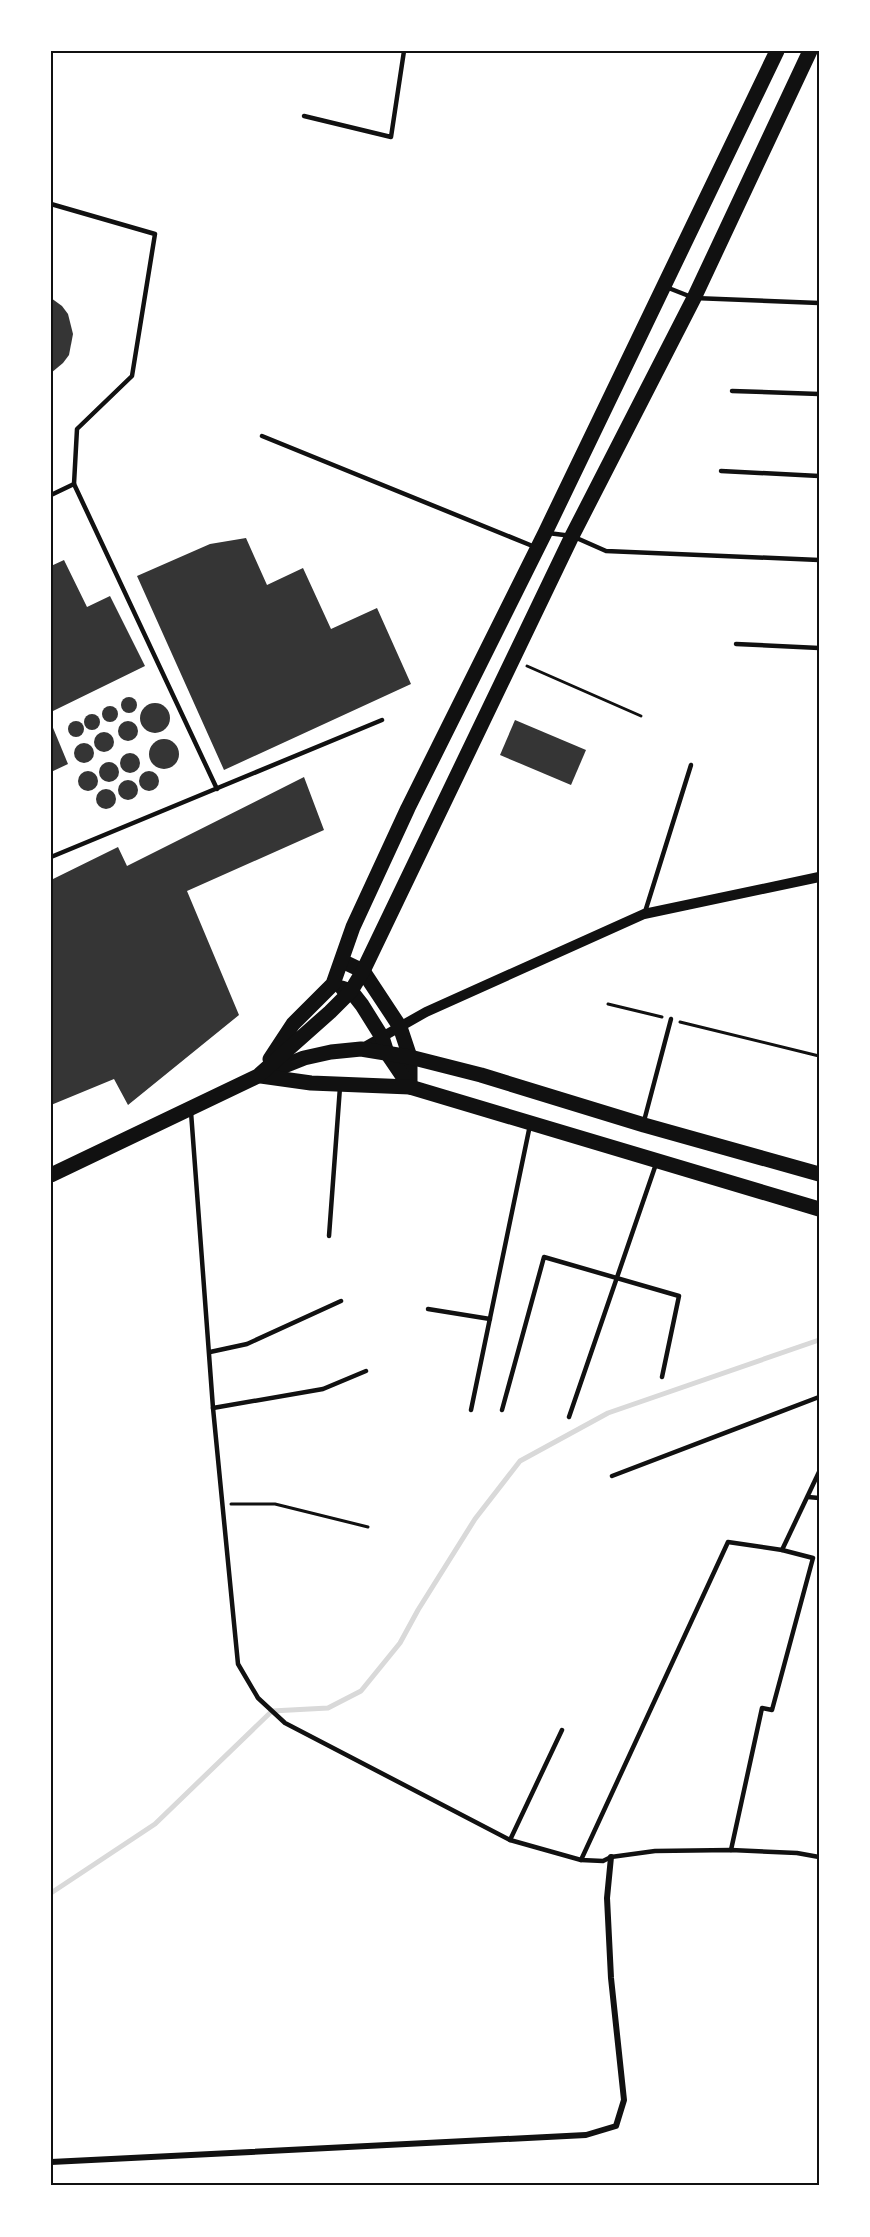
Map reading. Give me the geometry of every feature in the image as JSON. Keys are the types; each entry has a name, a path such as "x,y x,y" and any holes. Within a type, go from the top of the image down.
{"main road":[{"path":"258,1076 293,1024 333,984 354,927 408,808 545,533 777,51"},
{"path":"258,1076 306,1035 351,991 363,970 572,536 694,298 810,51"},
{"path":"342,961 363,970 400,1027 410,1057 410,1087"},
{"path":"333,984 351,991 362,1005 382,1037 387,1053 410,1087"},
{"path":"51,1175 258,1076 304,1058 361,1049 410,1057 481,1075 644,1125 819,1174"},
{"path":"258,1076 310,1083 410,1087 819,1209"}],"street":[{"path":"361,1049 426,1012 644,915 819,877"},
{"path":"51,2162 586,2135 616,2126 624,2100 610,1978 607,1898 611,1857"}],"lane":[{"path":"304,116 391,137 404,51"},
{"path":"51,204 155,234 132,376 77,429 74,484 217,789"},
{"path":"664,286 694,298 819,303"},
{"path":"732,391 819,394"},
{"path":"262,436 537,548"},
{"path":"721,471 819,476"},
{"path":"51,495 74,484"},
{"path":"545,533 572,536 606,551 819,560"},
{"path":"736,644 819,648"},
{"path":"51,857 382,720"},
{"path":"644,915 691,765"},
{"path":"644,1125 671,1019"},
{"path":"329,1236 340,1084"},
{"path":"190,1110 213,1408 238,1664 258,1698 285,1723 510,1840 581,1860 603,1860 655,1851 731,1850 797,1853 819,1857"},
{"path":"471,1410 531,1122"},
{"path":"569,1417 657,1161"},
{"path":"502,1410 544,1257 679,1296 662,1377"},
{"path":"210,1352 247,1344 341,1301"},
{"path":"428,1309 490,1319"},
{"path":"213,1408 323,1389 366,1371"},
{"path":"612,1476 819,1397"},
{"path":"782,1550 819,1472"},
{"path":"808,1497 819,1497"},
{"path":"581,1860 728,1542 782,1550 813,1558 772,1710 762,1708 731,1850"},
{"path":"510,1840 562,1730"}],"path":[{"path":"513,659 641,716"},
{"path":"608,1004 819,1056"},
{"path":"223,1503 275,1504 368,1527"}],"building":[{"path":"51,298 68,314 73,334 69,355 51,373"},
{"path":"246,538 267,585 303,568 331,629 377,608 411,684 224,770 137,576 210,544"},
{"path":"64,560 87,607 110,596 145,666 53,711 51,566"},
{"path":"126,697 132,697 137,705 135,711 126,713 121,708 121,702"},
{"path":"155,703 166,707 170,718 166,729 155,733 144,729 140,718 144,707"},
{"path":"107,706 113,706 118,714 116,720 107,722 102,717 102,711"},
{"path":"89,714 95,714 100,722 98,728 89,730 84,725 84,719"},
{"path":"515,720 586,750 571,785 500,755"},
{"path":"73,721 79,721 84,729 82,735 73,737 68,732 68,726"},
{"path":"128,721 135,724 138,731 135,738 128,741 121,738 118,731 121,724"},
{"path":"51,723 68,764 51,772"},
{"path":"104,732 111,735 114,742 111,749 104,752 97,749 94,742 97,735"},
{"path":"164,739 175,743 179,754 175,765 164,769 153,765 149,754 153,743"},
{"path":"84,743 91,746 94,753 91,760 84,763 77,760 74,753 77,746"},
{"path":"130,753 137,756 140,763 137,770 130,773 123,770 120,763 123,756"},
{"path":"109,762 116,765 119,772 116,779 109,782 102,779 99,772 102,765"},
{"path":"88,771 95,774 98,781 95,788 88,791 81,788 78,781 81,774"},
{"path":"149,771 156,774 159,781 156,788 149,791 142,788 139,781 142,774"},
{"path":"304,777 324,830 187,891 239,1015 128,1105 114,1079 51,1105 51,880 118,847 127,866"},
{"path":"128,780 135,783 138,790 135,797 128,800 121,797 118,790 121,783"},
{"path":"106,789 113,792 116,799 113,806 106,809 99,806 96,799 99,792"}],"waterway":[{"path":"51,1893 155,1824 272,1711 328,1708 361,1691 400,1643 475,1519 520,1461 608,1413 819,1340"}]}
